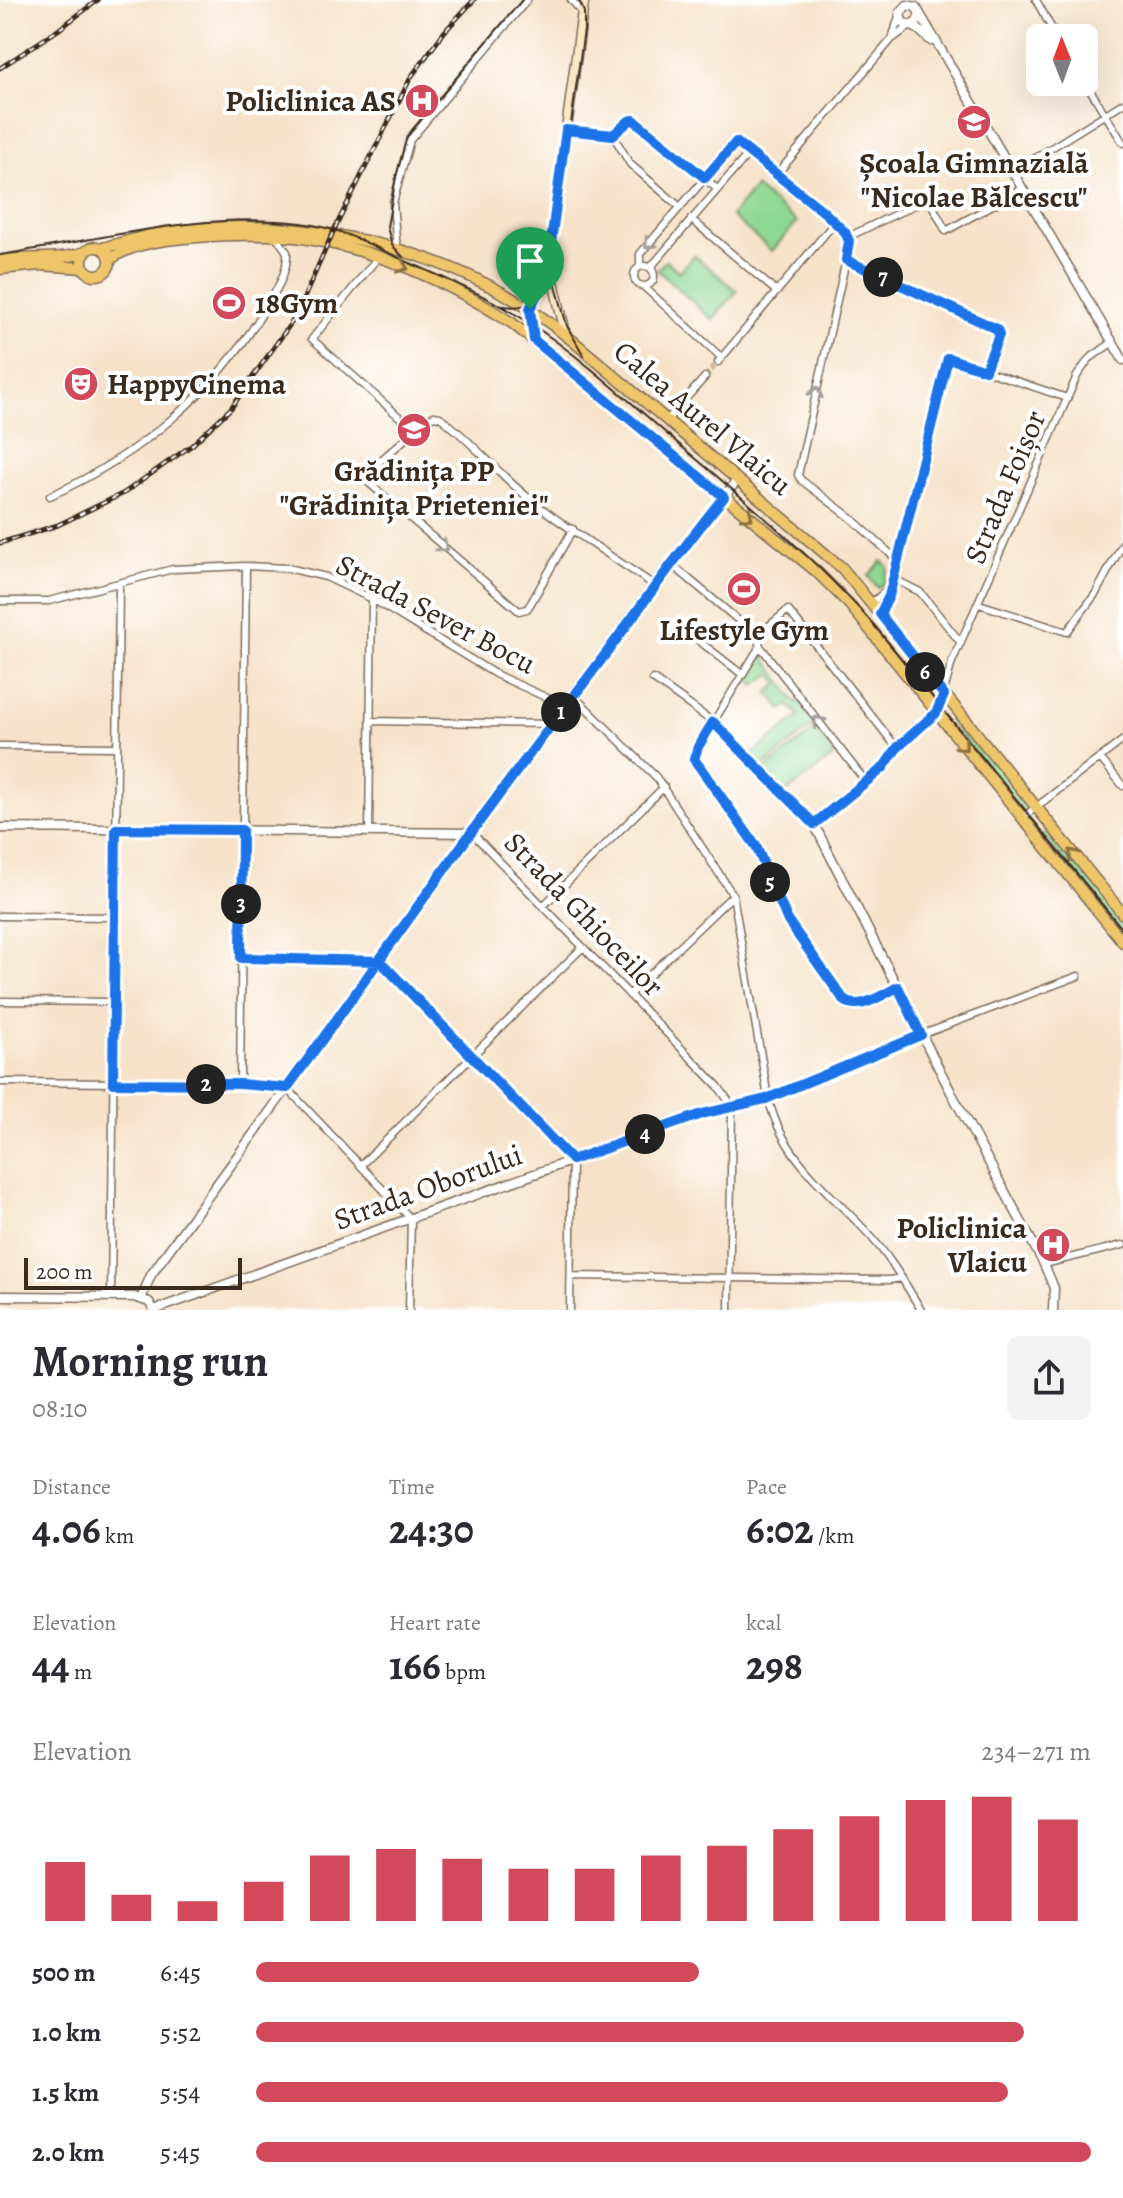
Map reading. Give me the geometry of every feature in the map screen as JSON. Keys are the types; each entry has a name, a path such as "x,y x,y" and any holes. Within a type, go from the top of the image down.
{"main road":[{"path":"534,340 530,309 543,285 549,258 584,0"},
{"name":"Calea Aurel Vlaicu","path":"0,261 65,257 94,247 102,248 166,232 253,227 302,229 397,250 466,274 530,309 566,335 823,549 871,603 1123,914"},
{"name":"Calea Aurel Vlaicu","path":"0,269 40,265 83,268 88,273 99,275 108,269 110,259 130,247 150,242 208,236 275,235 302,238 378,257 492,309 724,497 850,605 1123,942"},
{"path":"102,248 110,259"},
{"path":"83,268 81,260 85,252"},
{"path":"549,258 566,335"}],"street":[{"path":"397,250 393,209 395,195 414,134 527,0"},
{"path":"571,0 582,13"},
{"path":"899,0 902,22 938,47"},
{"path":"1036,0 1049,24"},
{"path":"892,39 900,14 907,5 915,7 1123,360"},
{"path":"777,174 892,39 917,22 915,7"},
{"path":"1094,96 1123,143"},
{"path":"1013,172 1123,103"},
{"path":"566,130 613,135 629,121 636,120 717,189"},
{"path":"613,135 630,164 680,207"},
{"path":"835,222 720,360 634,277 640,267 640,254 736,142 835,222 848,237 846,260 799,468 801,480 850,517 896,559"},
{"path":"650,268 749,153"},
{"path":"848,237 925,200 931,203 946,231 1023,188"},
{"path":"691,219 777,292"},
{"path":"275,235 287,252"},
{"path":"50,496 134,449 169,422 207,385 229,361 261,316 285,270 287,252 302,238"},
{"path":"378,257 312,339 414,430"},
{"path":"846,260 997,329 999,335 985,370"},
{"path":"640,267 650,268"},
{"path":"643,286 653,279 650,268"},
{"name":"Strada Foișor","path":"930,678 944,674 952,662 1067,398 1089,359 1113,342"},
{"path":"880,614 891,587 948,358 1067,398"},
{"path":"668,419 705,377"},
{"path":"573,529 531,603 527,609 519,611 364,477 414,430 436,416 522,493 654,585"},
{"path":"141,1299 151,1275 163,1258 472,833 670,563 738,479"},
{"path":"979,604 1067,632 1096,593 1123,543"},
{"path":"670,563 757,636 760,646 866,782"},
{"path":"240,1084 246,566"},
{"name":"Strada Sever Bocu","path":"0,601 49,601 173,569 246,566 306,572 326,577 372,599 495,674 565,706"},
{"path":"892,578 920,592 961,643"},
{"path":"111,1297 119,584"},
{"path":"871,603 891,587"},
{"path":"369,832 372,599"},
{"path":"757,636 788,610 897,748"},
{"path":"694,637 743,675"},
{"path":"760,646 695,753 695,762 760,851 773,890 799,939 850,1005 859,1005 898,987"},
{"name":"Strada Foișor","path":"944,695 952,662"},
{"path":"653,679 713,722 814,824 921,1035 1044,1264 1054,1288 1053,1310"},
{"path":"814,824 887,764 897,748 936,713 944,695"},
{"path":"574,696 644,763 664,787 733,895 766,1099 782,1136 802,1165 873,1239 921,1310"},
{"path":"370,721 552,724"},
{"path":"1022,818 1123,740"},
{"path":"0,746 117,747"},
{"path":"1100,758 1123,786"},
{"path":"543,906 664,787"},
{"name":"Strada Ghioceilor","path":"0,828 472,833 718,1086 732,1106"},
{"path":"629,995 733,895"},
{"path":"0,916 115,917"},
{"path":"361,1165 583,947"},
{"path":"241,958 380,961 572,1160 570,1310"},
{"name":"Strada Oborului","path":"154,1310 572,1160 732,1106 766,1099 921,1035 1078,976"},
{"path":"0,1001 113,1002"},
{"path":"0,1082 240,1084 287,1088 411,1219 409,1310"},
{"path":"729,1310 732,1106"},
{"path":"1044,1264 1123,1245"},
{"path":"571,1276 902,1278"},
{"path":"0,1296 141,1299 149,1302 154,1310"}],"green space":[{"path":"755,187 797,222 772,251 731,216"},
{"path":"694,255 737,291 713,320 657,270 666,260 679,272"},
{"path":"882,561 888,567 884,583 878,588 868,576"},
{"path":"763,655 796,702 816,723 762,767 750,756 800,716 789,705 782,710 768,693 779,684 771,674 755,685 749,677"},
{"path":"955,714 1031,807 1023,812 948,720"},
{"path":"816,729 834,756 787,792 764,770"},
{"path":"1048,829 1123,919 1123,934 1042,834"}],"tunnel":[{"path":"705,377 718,362"}],"tram line":[{"path":"403,257 392,245 387,227 407,136 522,0"},
{"path":"503,306 518,307 531,303 549,282 584,30 584,12 579,0"},
{"path":"0,255 187,224 263,220 301,223 331,229 359,240 514,313 610,384 761,514 830,579 874,625 1123,930"},
{"path":"553,275 567,326 584,356"}],"railway":[{"path":"0,68 98,0"},
{"path":"0,543 58,525 124,493 192,445 231,408 296,316 334,230 411,77 445,31 474,0"}],"place":[{"name":"Policlinica AS","path":"422,101"},
{"name":"Școala Gimnazială \"Nicolae Bălcescu\"","path":"974,122"},
{"name":"18Gym","path":"229,303"},
{"name":"HappyCinema","path":"81,384"},
{"name":"Grădinița PP \"Grădinița Prieteniei\"","path":"414,430"},
{"name":"Lifestyle Gym","path":"744,589"},
{"name":"Policlinica Vlaicu","path":"1053,1245"}],"route":[{"path":"530,309 534,340 724,497 654,585 472,833 380,961 287,1088 240,1084 113,1083 116,829 242,830 241,958 380,961 572,1160 702,1114 766,1099 921,1035 898,987 859,1005 850,1005 844,1000 788,921 756,846 694,759 713,722 814,824 883,768 897,748 936,713 944,695 880,614 889,596 948,358 985,370 999,332 993,326 846,260 849,241 845,232 736,142 705,178 634,120 613,135 566,130 547,272 530,309"}]}
